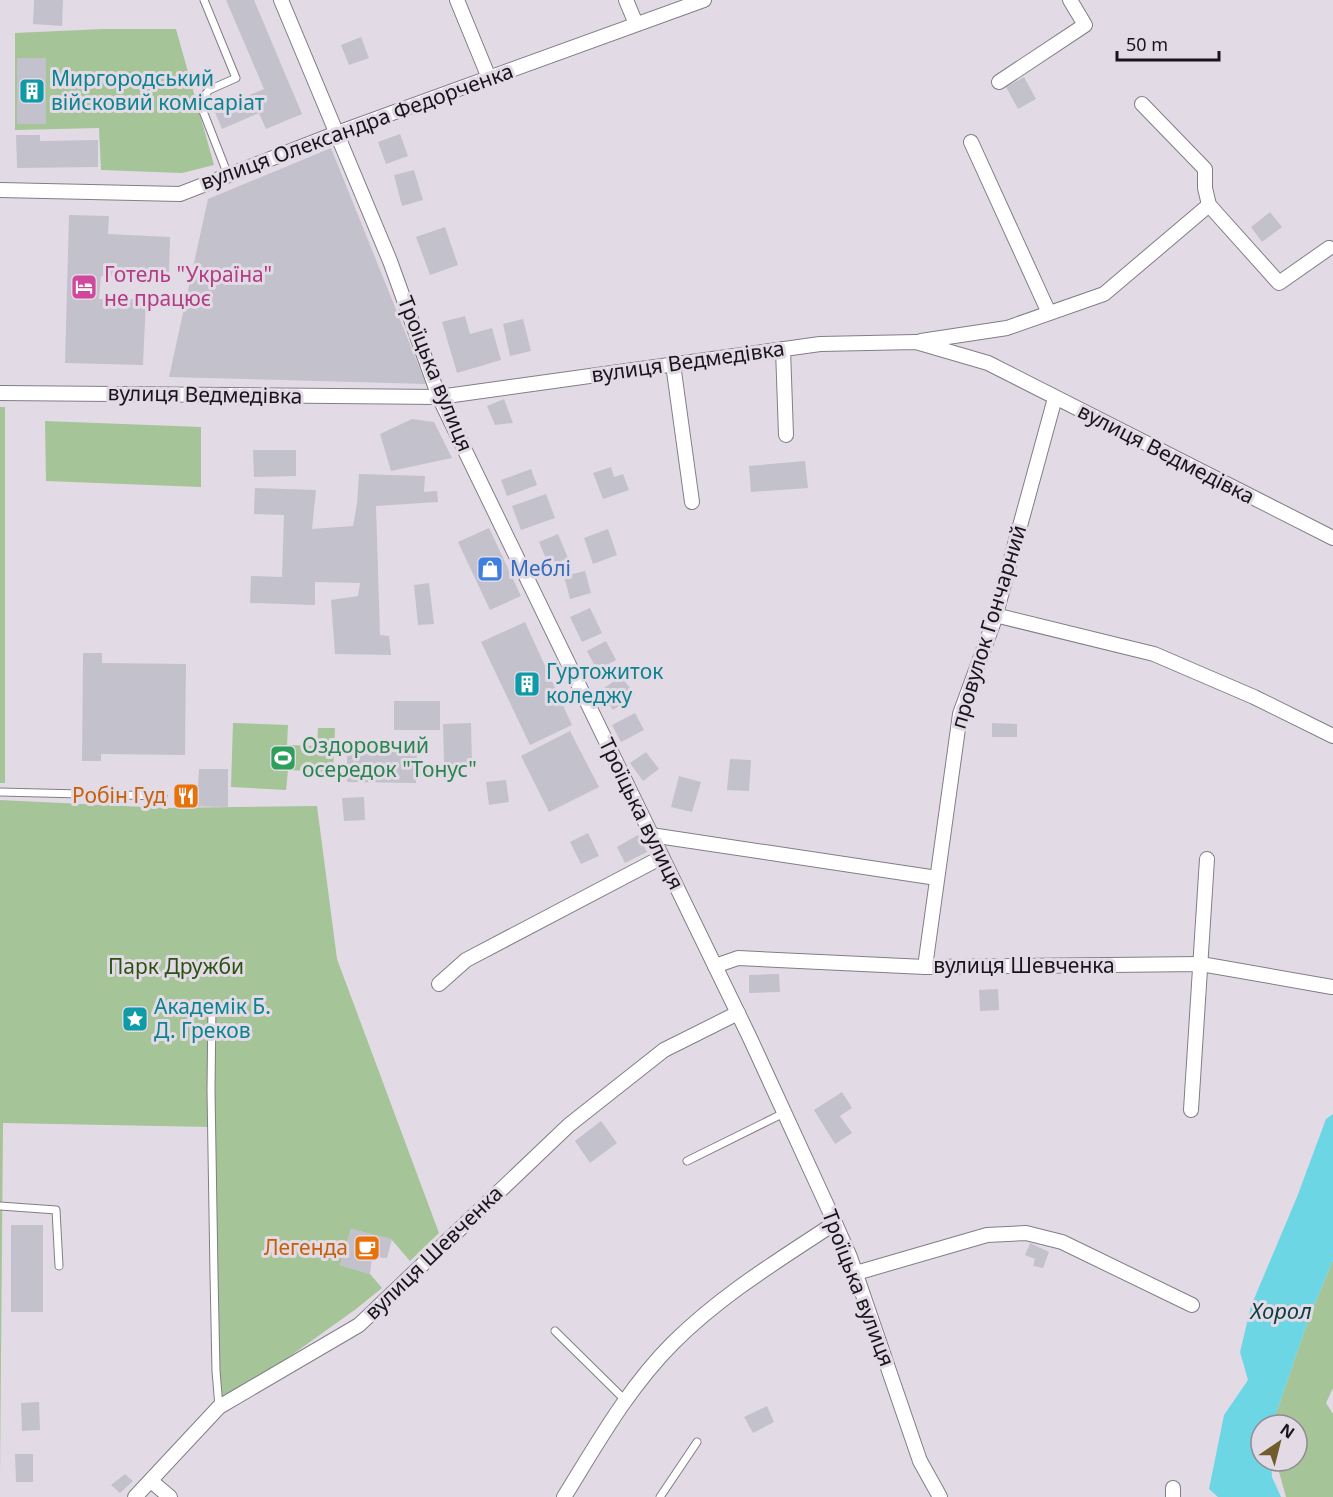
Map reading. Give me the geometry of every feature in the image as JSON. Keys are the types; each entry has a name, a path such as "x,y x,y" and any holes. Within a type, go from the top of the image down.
{"street":[{"name":"Троїцька вулиця","path":"281,0 390,261 439,397 738,1013 835,1223 856,1273 920,1461 940,1497"},
{"path":"457,0 489,78"},
{"path":"626,0 636,24"},
{"name":"вулиця Олександра Федорченка","path":"0,190 180,194 337,133 704,0"},
{"path":"999,82 1085,25 1070,0"},
{"path":"1142,104 1205,169 1205,188 1209,205 1278,283 1329,248"},
{"path":"971,142 1049,314"},
{"path":"916,342 1007,328 1104,294 1209,205"},
{"name":"вулиця Ведмедівка","path":"0,393 439,397 820,344 916,342 988,363 1333,538"},
{"path":"783,349 786,435"},
{"path":"672,364 692,502"},
{"name":"провулок Гончарний","path":"925,967 960,714 995,615 1055,398"},
{"path":"995,615 1154,654 1254,697 1333,736"},
{"path":"651,835 937,878"},
{"path":"439,984 466,960 662,857"},
{"path":"1191,1110 1207,860"},
{"name":"вулиця Шевченка","path":"715,966 738,958 925,967 1201,964 1332,987"},
{"name":"вулиця Шевченка","path":"135,1497 219,1407 359,1324 569,1125 664,1050 738,1013"},
{"path":"564,1497 625,1400 672,1344 743,1283 835,1223"},
{"path":"856,1273 987,1235 1026,1233 1062,1242 1192,1305"},
{"path":"151,1481 170,1497"}],"lane":[{"path":"204,0 236,78 209,90 204,96 203,111 228,175"},
{"path":"0,792 163,795"},
{"path":"212,1006 211,1095 216,1371 219,1407"},
{"path":"687,1161 784,1113"},
{"path":"0,1206 56,1210 59,1266"},
{"path":"555,1331 625,1400"},
{"path":"660,1497 697,1442"}],"green space":[{"path":"103,29 176,29 214,165 182,173 101,170 99,128 15,130 15,33"},
{"path":"0,407 5,407 5,783 0,783"},
{"path":"45,421 201,427 201,487 46,481"},
{"name":"Оздоровчий осередок \"Тонус\"","path":"233,723 288,725 287,745 317,746 318,728 335,728 333,772 288,770 286,790 231,787"},
{"name":"Парк Дружби","path":"0,800 165,808 317,806 337,959 439,1233 410,1261 391,1239 351,1229 340,1265 370,1274 382,1288 219,1407 211,1127 3,1123 0,1478"},
{"path":"1333,1260 1333,1388 1326,1403 1333,1414 1333,1497 1286,1497 1279,1473 1309,1473 1309,1413 1276,1413 1310,1315"}],"water":[{"name":"Хорол","path":"1333,1114 1333,1260 1310,1315 1276,1413 1249,1413 1249,1473 1272,1473 1281,1497 1218,1497 1209,1489 1224,1415 1248,1380 1240,1352 1251,1306 1297,1197 1326,1119"}],"building":[{"path":"34,0 63,0 62,26 33,24"},
{"path":"226,0 254,0 302,114 266,129 259,113 222,129 214,110 264,89"},
{"path":"361,37 369,58 349,65 341,45"},
{"name":"Миргородський війсковий комісаріат","path":"17,58 46,58 46,124 17,124"},
{"path":"1024,77 1036,99 1018,109 1006,87"},
{"path":"400,134 408,156 386,164 378,142"},
{"path":"16,135 40,135 40,141 98,140 98,167 17,168"},
{"path":"331,148 426,384 169,377 208,199"},
{"path":"414,170 423,200 402,206 394,175"},
{"path":"1270,212 1282,227 1262,242 1251,227"},
{"name":"Готель \"Україна\" не працює","path":"69,215 109,216 108,234 170,237 169,274 101,276 99,299 146,299 143,365 65,363"},
{"path":"445,227 458,265 430,275 416,237"},
{"path":"465,316 470,334 492,328 501,360 457,373 442,322"},
{"path":"523,319 531,351 510,356 503,324"},
{"path":"504,399 513,423 495,425 487,406"},
{"path":"412,419 434,422 452,458 391,471 380,434"},
{"path":"253,450 296,450 296,476 254,477"},
{"path":"805,461 808,488 751,492 749,466"},
{"path":"611,467 614,477 623,474 629,490 603,499 593,473"},
{"path":"531,469 537,485 507,496 501,480"},
{"path":"359,474 425,476 424,492 437,491 438,502 376,506 380,635 389,636 391,655 335,654 331,600 358,596 360,583 315,582 315,605 250,603 251,576 282,577 284,515 254,514 255,488 316,490 312,529 353,526"},
{"path":"546,494 555,518 521,530 512,506"},
{"name":"Меблі","path":"489,528 521,596 490,610 458,542"},
{"path":"608,529 617,555 593,564 584,538"},
{"path":"558,534 568,558 549,566 539,542"},
{"path":"585,571 591,593 570,599 564,576"},
{"path":"429,583 434,624 418,625 414,585"},
{"path":"590,608 602,633 582,642 570,617"},
{"name":"Гуртожиток коледжу","path":"525,622 572,725 530,745 481,642"},
{"path":"606,641 616,660 597,670 587,651"},
{"path":"83,653 102,653 102,663 186,664 185,755 101,754 101,761 82,761"},
{"path":"621,676 635,695 613,710 600,691"},
{"path":"394,701 440,701 440,730 394,730"},
{"path":"635,713 644,730 621,742 612,725"},
{"path":"471,723 472,764 444,764 443,724"},
{"path":"992,723 1017,724 1017,737 992,737"},
{"path":"570,731 599,787 549,812 521,756"},
{"path":"347,751 417,752 416,783 347,782"},
{"path":"646,752 659,769 643,781 630,763"},
{"path":"730,759 751,760 749,791 727,790"},
{"path":"199,769 228,769 228,807 178,806 178,785 198,785"},
{"path":"679,776 701,782 692,812 671,807"},
{"path":"506,780 509,802 489,805 486,782"},
{"path":"364,797 365,820 344,821 342,798"},
{"path":"588,833 599,856 581,864 570,842"},
{"path":"638,835 647,852 625,863 617,847"},
{"path":"779,974 780,992 749,993 749,975"},
{"path":"998,989 999,1010 980,1011 979,990"},
{"path":"842,1092 852,1108 840,1116 852,1133 835,1144 814,1110"},
{"path":"601,1121 617,1143 590,1163 575,1141"},
{"path":"11,1225 43,1225 43,1312 11,1312"},
{"name":"Легенда","path":"351,1229 392,1239 387,1258 372,1257 370,1274 340,1265"},
{"path":"1030,1243 1049,1252 1043,1268 1033,1266 1035,1259 1025,1255"},
{"path":"39,1402 40,1430 22,1431 21,1403"},
{"path":"767,1406 774,1422 753,1433 744,1417"},
{"path":"15,1454 33,1454 33,1482 16,1482"},
{"path":"125,1474 133,1481 120,1493 111,1485"}],"place":[{"name":"Миргородський війсковий комісаріат","path":"32,91"},
{"name":"Готель \"Україна\" не працює","path":"84,287"},
{"name":"Меблі","path":"490,569"},
{"name":"Гуртожиток коледжу","path":"527,684"},
{"name":"Оздоровчий осередок \"Тонус\"","path":"283,758"},
{"name":"Робін Гуд","path":"186,796"},
{"name":"Академік Б. Д. Греков","path":"135,1019"},
{"name":"Легенда","path":"367,1248"}]}
